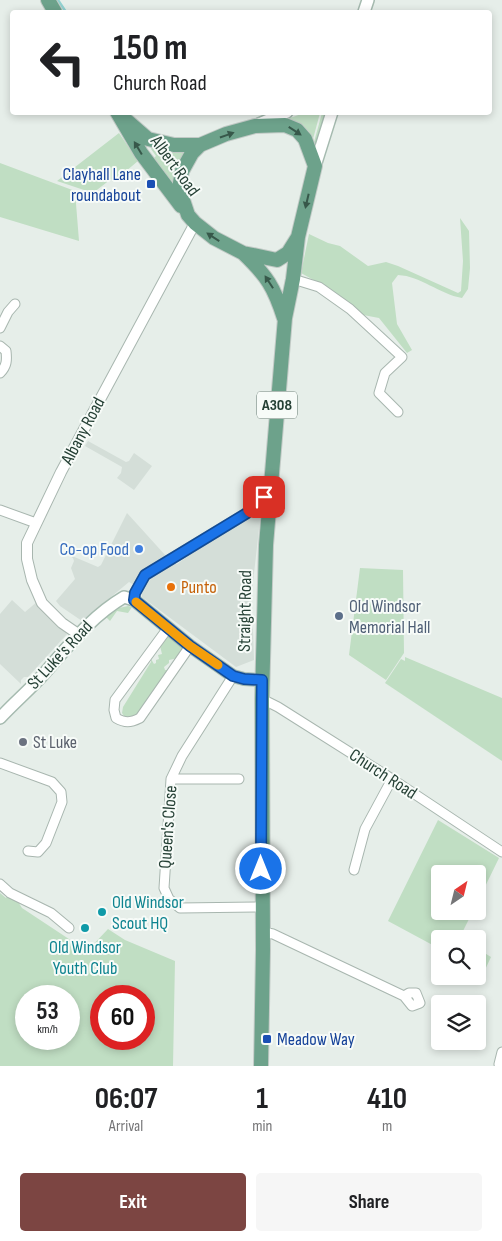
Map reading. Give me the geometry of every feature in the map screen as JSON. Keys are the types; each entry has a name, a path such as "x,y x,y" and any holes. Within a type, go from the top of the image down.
{"main road":[{"name":"Albert Road","path":"119,115 141,153 191,219"},
{"name":"A308","path":"120,115 148,139 174,145 200,146"},
{"path":"255,126 280,115"},
{"path":"315,166 331,115"},
{"name":"A308","path":"293,279 298,237 315,166 308,143 297,130 286,125 255,126 226,134 200,146 192,153 182,171 180,182 181,194 191,219 214,238 243,253 277,260 288,253 298,237"},
{"name":"A308","path":"243,253 261,271 276,293 285,318"},
{"name":"Straight Road","path":"261,1066 264,588 269,492 285,318 293,279"},
{"path":"129,599 233,676 262,680"},
{"name":"St Luke's Road","path":"0,717 41,677 78,634 111,605 129,599"}],"street":[{"name":"Albany Road","path":"78,634 62,623 42,603 32,580 27,560 27,544 61,472 191,219"},
{"path":"293,279 319,287 350,309 402,357 385,373 380,393 398,412"},
{"path":"0,328 8,312 15,304"},
{"path":"0,346 6,351 7,362 0,373"},
{"path":"129,599 135,593 145,575 247,513 269,492"},
{"path":"0,510 36,523"},
{"path":"168,628 115,700 114,710 116,718 124,723 140,718 190,646"},
{"name":"Queen's Close","path":"233,676 182,756 171,779 164,888 169,898 180,908 261,907"},
{"name":"Church Road","path":"262,699 278,707 392,779 502,852"},
{"path":"0,763 52,782 61,792 62,802 46,843 38,852 28,851"},
{"path":"171,779 239,780"},
{"path":"354,870 365,829 392,779"},
{"path":"0,884 10,893 51,913 69,928"},
{"path":"263,932 274,934 404,996"},
{"path":"501,1066 499,1064 502,1052"}],"shaded area":[{"path":"88,441 126,462 129,461 134,453 152,466 134,490 117,478 121,473 122,467 85,446"},
{"path":"261,511 249,618 253,630 254,660 236,667 142,597 141,589 129,582 82,621 60,606 56,601 75,579 71,568 74,561 73,558 65,553 98,567 101,565 127,513 166,556 177,564 233,524"},
{"path":"12,600 25,612 38,601 46,613 67,634 28,677 24,677 21,680 21,684 0,664 0,614"}],"green space":[{"path":"298,115 319,115 313,139 291,121 290,118"},
{"path":"321,115 326,115 317,145 314,142"},
{"path":"119,133 138,161 113,182 111,179 93,193 57,181"},
{"path":"153,144 188,149 177,186 171,180 169,182 153,159 156,156 151,149"},
{"path":"0,163 75,191 79,241 0,217"},
{"path":"460,218 469,231 470,268 468,289 462,298 406,276 398,275 392,283 397,324 412,350 407,353 379,318 358,314 328,288 301,273 309,234 328,243 340,246 368,266 386,262 458,293 461,291 463,261"},
{"path":"360,568 403,570 404,653 386,680 349,655"},
{"path":"132,607 128,613 117,611 110,621 106,617 119,608"},
{"path":"169,637 182,645 183,650 178,658 169,660 169,663 164,667 165,670 170,670 167,671 138,716 126,719 122,713 123,707 151,662 151,659 154,664 159,659 158,655 162,654 160,646 165,638"},
{"path":"405,657 502,698 502,761 385,683 401,659 405,661"},
{"path":"438,820 499,858 486,885 486,865 431,865 431,920 468,920 464,930 431,930 431,944 388,921"},
{"path":"0,893 6,898 9,893 15,897 22,908 84,949 90,948 108,929 125,940 175,961 173,1066 0,1066"},
{"path":"486,954 491,957 486,968"}],"waterway":[{"path":"58,0 65,10"}],"slow traffic":[{"path":"136,602 190,646 218,665"}],"place":[{"name":"Clayhall Lane roundabout","path":"151,184"},
{"name":"Co-op Food","path":"139,549"},
{"name":"Punto","path":"171,587"},
{"name":"Old Windsor Memorial Hall","path":"339,616"},
{"name":"St Luke","path":"23,742"},
{"name":"Old Windsor Scout HQ","path":"102,912"},
{"name":"Old Windsor Youth Club","path":"85,928"},
{"name":"Meadow Way","path":"267,1039"}],"route":[{"path":"261,869 262,680 233,676 190,646 134,600 135,593 145,575 247,513 264,497"}]}
